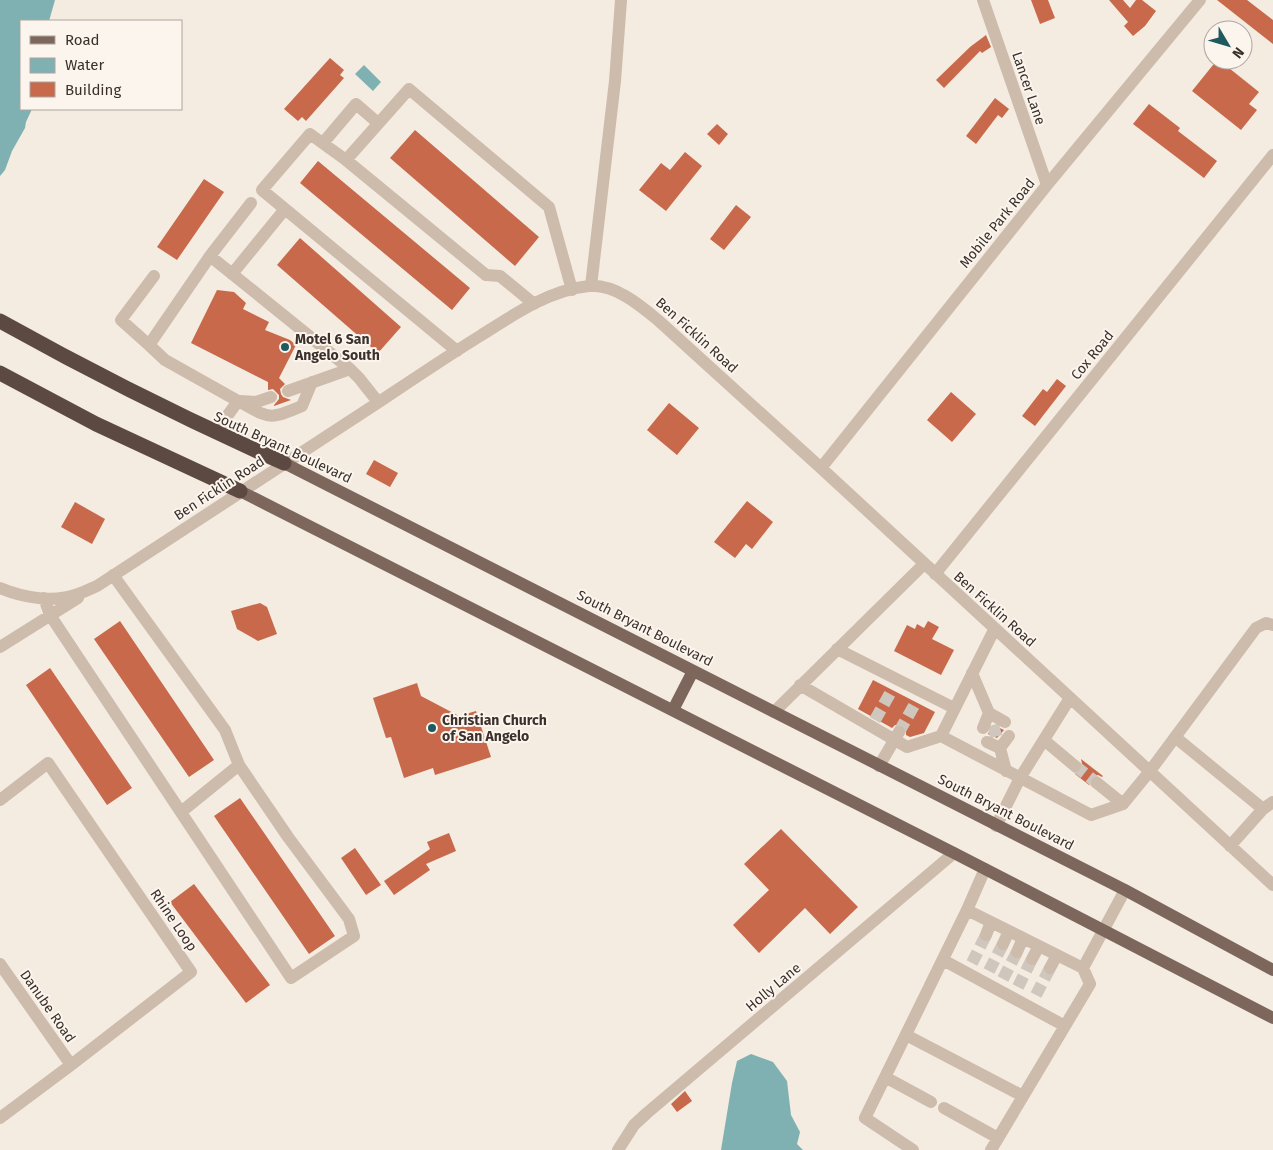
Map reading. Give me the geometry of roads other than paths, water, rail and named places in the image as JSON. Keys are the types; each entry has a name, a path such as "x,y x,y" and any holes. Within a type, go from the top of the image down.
{"highway":[{"name":"South Bryant Boulevard","path":"0,322 215,433 284,463"},
{"path":"0,374 96,424 240,491"}],"main road":[{"name":"South Bryant Boulevard","path":"284,463 1125,890 1273,970"},
{"path":"240,491 954,853 1273,1018"},
{"path":"673,710 693,671"}],"street":[{"path":"591,286 615,81 621,0"},
{"name":"Lancer Lane","path":"983,0 1047,185"},
{"name":"Mobile Park Road","path":"821,468 1047,185 1200,0"},
{"path":"346,160 408,89 549,207 572,290"},
{"path":"323,143 356,104 378,123"},
{"path":"457,350 262,190 310,134 346,160 486,276 500,276 534,304"},
{"name":"Cox Road","path":"935,574 1273,155"},
{"path":"149,345 210,256 251,203"},
{"path":"232,274 284,209"},
{"path":"210,256 350,369 360,378 378,402"},
{"path":"154,276 122,320 165,360 266,416 278,416 302,406 312,382"},
{"name":"Ben Ficklin Road","path":"0,588 27,596 44,598 74,596 97,586 457,350 534,304 572,290 591,286 600,287 624,296 648,311 1273,885"},
{"path":"288,391 350,369"},
{"path":"238,401 256,402 271,397"},
{"path":"215,433 238,401"},
{"path":"774,712 924,564"},
{"path":"44,598 50,615 292,978 354,936 349,919 288,837 239,765 225,730 114,575"},
{"path":"0,646 97,586"},
{"path":"800,685 897,736 907,747 941,736 1091,815 1123,804 1150,771 1256,628 1266,623 1273,625"},
{"path":"941,736 995,628"},
{"path":"837,649 894,685 919,697 954,708"},
{"path":"972,673 993,722"},
{"path":"996,826 1020,778 1070,698"},
{"path":"879,766 897,736"},
{"path":"1175,737 1268,805 1230,846"},
{"path":"1044,740 1075,766"},
{"path":"998,741 1006,771"},
{"name":"Rhine Loop","path":"0,800 48,763 191,972 0,1118"},
{"path":"181,812 239,765"},
{"path":"1098,783 1123,804"},
{"name":"Holly Lane","path":"618,1150 634,1126 647,1113 954,853"},
{"path":"913,1150 865,1118 968,910 985,869"},
{"path":"1083,968 1125,890"},
{"path":"968,910 1083,968 1090,984 991,1150"},
{"path":"986,935 991,922"},
{"path":"1003,944 1009,931"},
{"path":"1016,952 1023,938"},
{"path":"1032,959 1039,946"},
{"path":"1050,968 1057,955"},
{"path":"943,960 970,968 1001,984 1032,1001 1065,1026"},
{"name":"Danube Road","path":"0,964 71,1065"},
{"path":"906,1035 1023,1096"},
{"path":"885,1077 931,1102"},
{"path":"944,1108 998,1138"}],"water":[{"path":"0,0 55,0 49,20 20,20 20,110 32,110 5,170 0,176"},
{"path":"364,65 381,82 373,91 355,74"},
{"path":"751,1054 773,1062 787,1081 791,1115 800,1132 797,1144 803,1150 721,1150 737,1061"}],"tunnel":[{"path":"875,720 892,690"},
{"path":"899,732 916,702"},
{"path":"993,725 997,739"},
{"path":"1075,766 1097,783"},
{"path":"972,963 986,935"},
{"path":"989,971 1003,944"},
{"path":"1003,979 1017,952"},
{"path":"1018,987 1032,959"},
{"path":"1036,995 1050,968"}],"place":[{"name":"Motel 6 San Angelo South","path":"285,347"},
{"name":"Christian Church of San Angelo","path":"432,728"}]}
